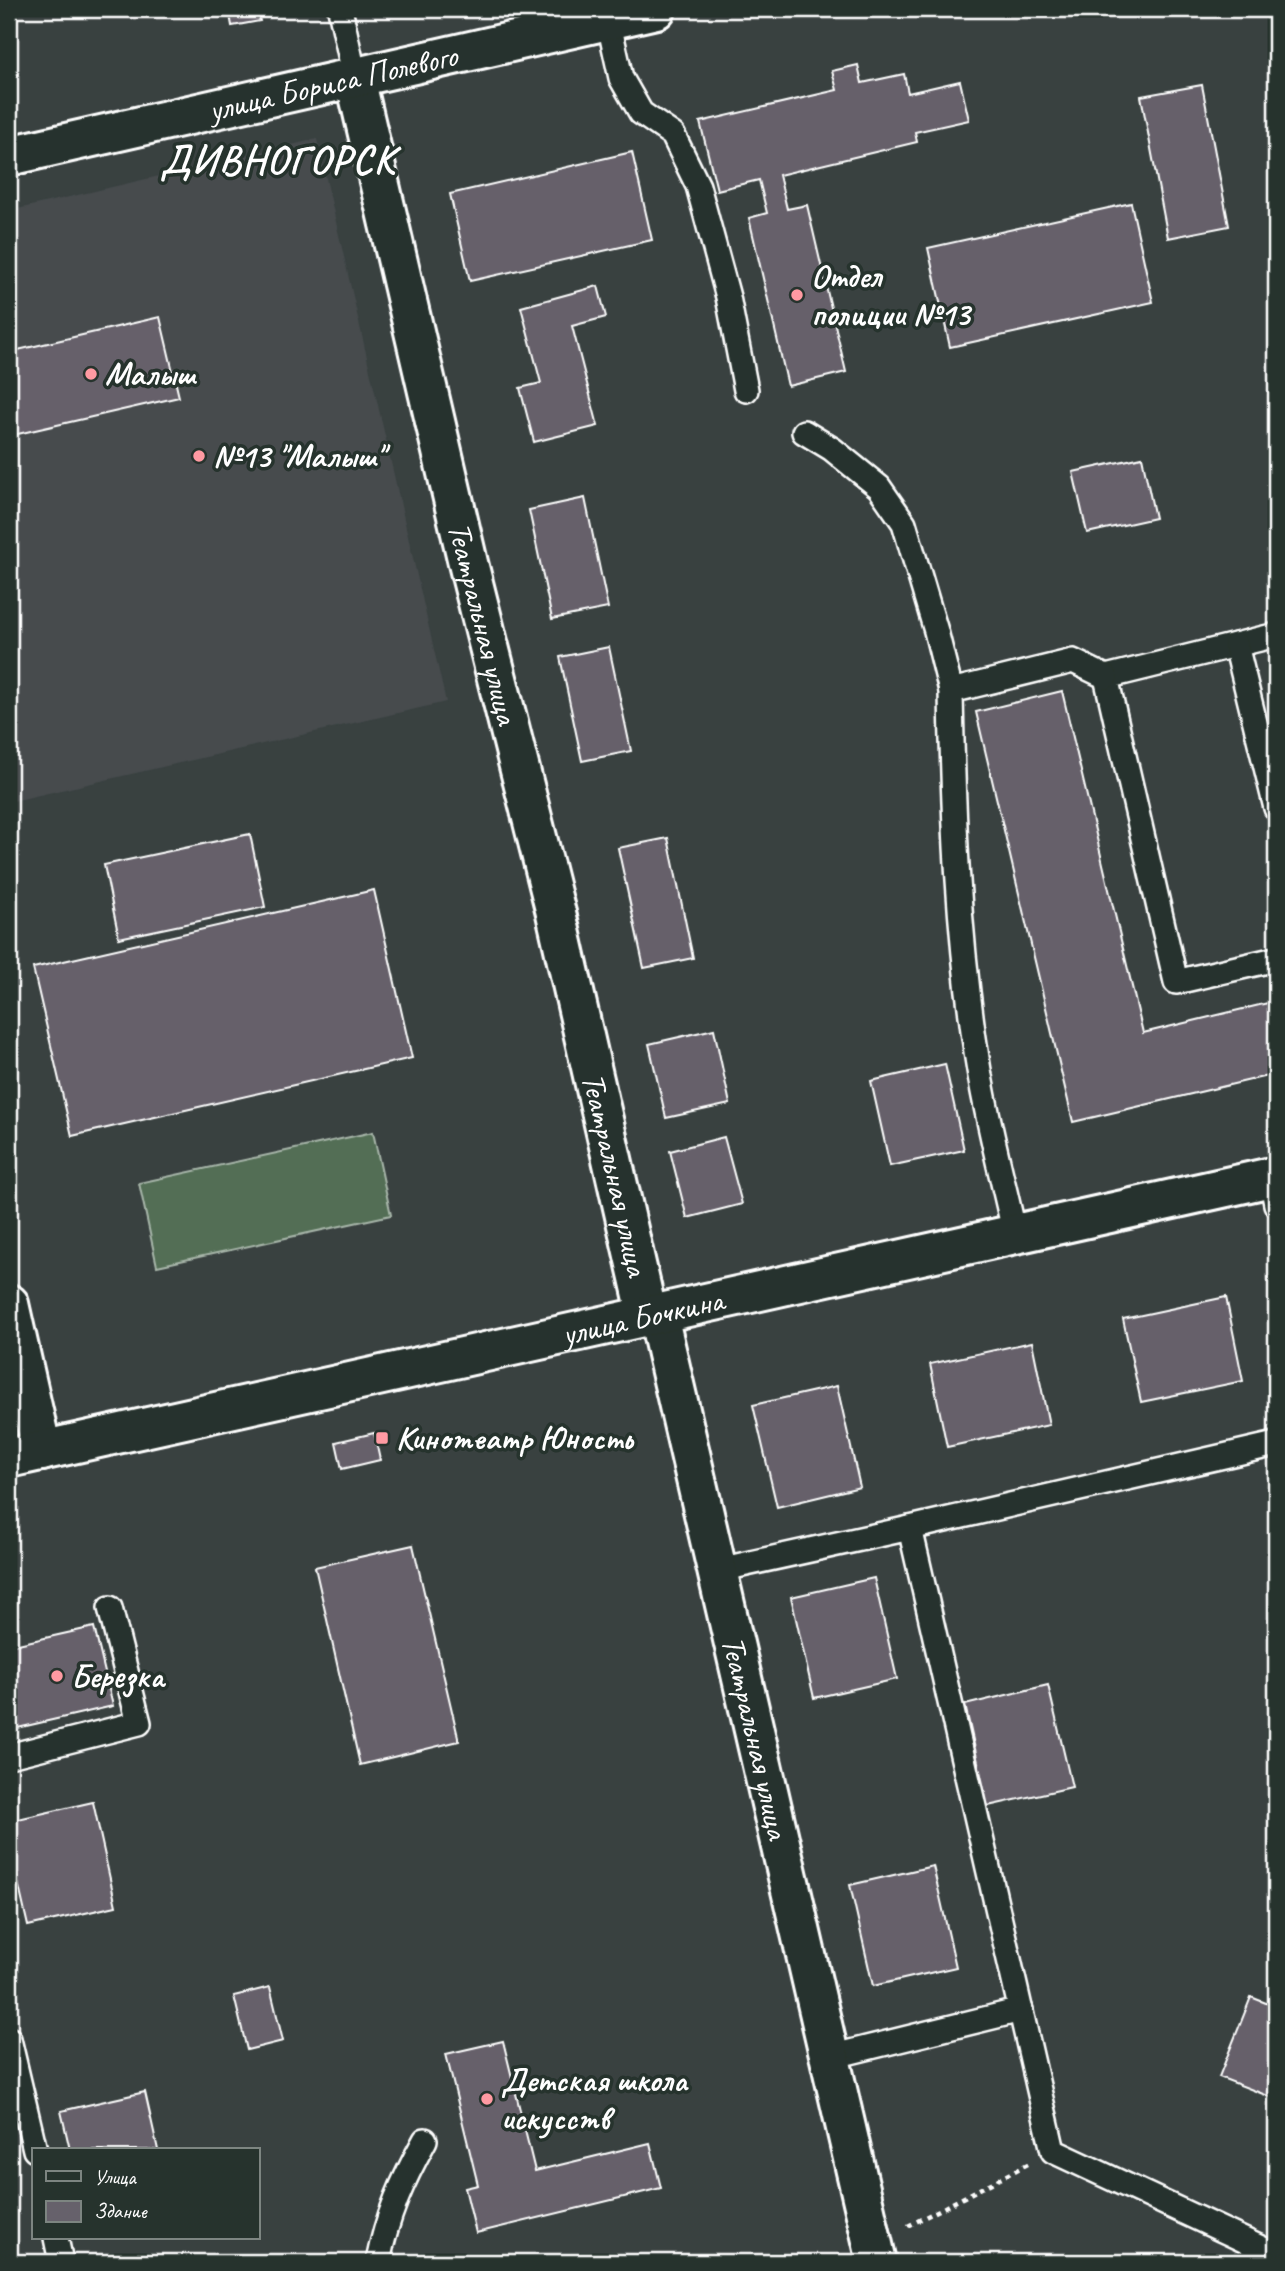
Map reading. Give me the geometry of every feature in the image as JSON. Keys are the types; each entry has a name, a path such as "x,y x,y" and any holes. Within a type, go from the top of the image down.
{"street":[{"name":"улица Бориса Полевого","path":"9,156 656,9"},
{"name":"Театральная улица","path":"355,78 468,563 653,1316 719,1570 875,2253"},
{"name":"улица Бочкина","path":"25,1454 1015,1235 1274,1186"},
{"path":"9,1304 25,1454"}],"lane":[{"path":"340,9 355,78"},
{"path":"608,19 621,78 641,113 673,135 698,186 728,298 746,390"},
{"path":"804,432 832,449 880,487 904,523 936,631 951,691 953,814 964,956 977,1060 1015,1235"},
{"path":"951,691 1073,661 1106,677 1276,635"},
{"path":"1236,645 1276,808"},
{"path":"1106,677 1176,982 1276,959"},
{"path":"719,1570 1276,1444"},
{"path":"910,1528 1053,2151 1276,2255"},
{"path":"9,1756 139,1723 110,1608"},
{"path":"831,2057 1021,2010"},
{"path":"9,2039 35,2148"},
{"path":"378,2262 401,2183 425,2140"},
{"path":"56,2240 61,2262"}],"path":[{"path":"875,2253 1053,2151"}],"shaded area":[{"name":"№13 \"Малыш\"","path":"317,139 446,702 9,802 9,211"}],"green space":[{"path":"373,1132 391,1215 157,1266 139,1183"}],"building":[{"path":"229,9 257,9 260,21 232,26"},
{"name":"Отдел полиции №13","path":"858,65 862,83 904,74 908,93 960,81 969,120 915,132 917,142 779,175 787,209 807,205 846,372 788,386 749,218 767,213 759,180 717,190 700,122 837,90 832,71"},
{"path":"1202,85 1229,226 1168,238 1141,96"},
{"path":"632,152 652,240 470,281 450,194"},
{"path":"1131,203 1153,302 950,347 928,248"},
{"path":"598,286 606,317 572,326 598,426 534,442 520,388 541,383 521,307"},
{"name":"Малыш","path":"160,317 179,397 9,436 9,352"},
{"path":"1142,457 1155,518 1087,533 1073,472"},
{"path":"585,498 608,608 552,619 529,510"},
{"path":"609,647 631,751 582,761 560,657"},
{"path":"1062,691 1143,1033 1276,1001 1276,1074 1073,1122 976,712"},
{"path":"250,834 265,907 119,938 104,865"},
{"path":"668,838 693,958 644,968 618,848"},
{"path":"374,890 412,1058 72,1136 33,968"},
{"path":"714,1029 730,1104 666,1118 649,1044"},
{"path":"945,1064 964,1150 890,1166 871,1081"},
{"path":"724,1137 742,1204 687,1218 670,1151"},
{"path":"1226,1297 1243,1381 1141,1402 1123,1319"},
{"path":"1032,1342 1049,1425 947,1447 930,1364"},
{"path":"837,1386 860,1487 777,1507 753,1405"},
{"path":"374,1433 380,1460 342,1469 336,1442"},
{"path":"413,1545 459,1741 360,1765 315,1567"},
{"path":"874,1578 897,1679 814,1698 791,1597"},
{"name":"Березка","path":"94,1627 113,1706 9,1730 9,1646"},
{"path":"1048,1685 1072,1787 988,1806 965,1705"},
{"path":"93,1802 116,1906 28,1926 9,1843 9,1821"},
{"path":"933,1866 956,1967 873,1986 850,1885"},
{"path":"270,1987 283,2041 247,2050 234,1996"},
{"path":"1251,1997 1276,2007 1276,2099 1219,2077"},
{"name":"Детская школа искусств","path":"503,2041 535,2171 650,2143 661,2188 476,2233 465,2188 478,2185 446,2054"},
{"path":"145,2092 158,2148 70,2148 61,2111"}],"place":[{"name":"Отдел полиции №13","path":"797,295"},
{"name":"Малыш","path":"91,374"},
{"name":"№13 \"Малыш\"","path":"199,456"},
{"name":"Кинотеатр Юность","path":"382,1438"},
{"name":"Березка","path":"57,1676"},
{"name":"Детская школа искусств","path":"487,2099"}],"district":[{"name":"ДИВНОГОРСК","path":"278,160"}]}
